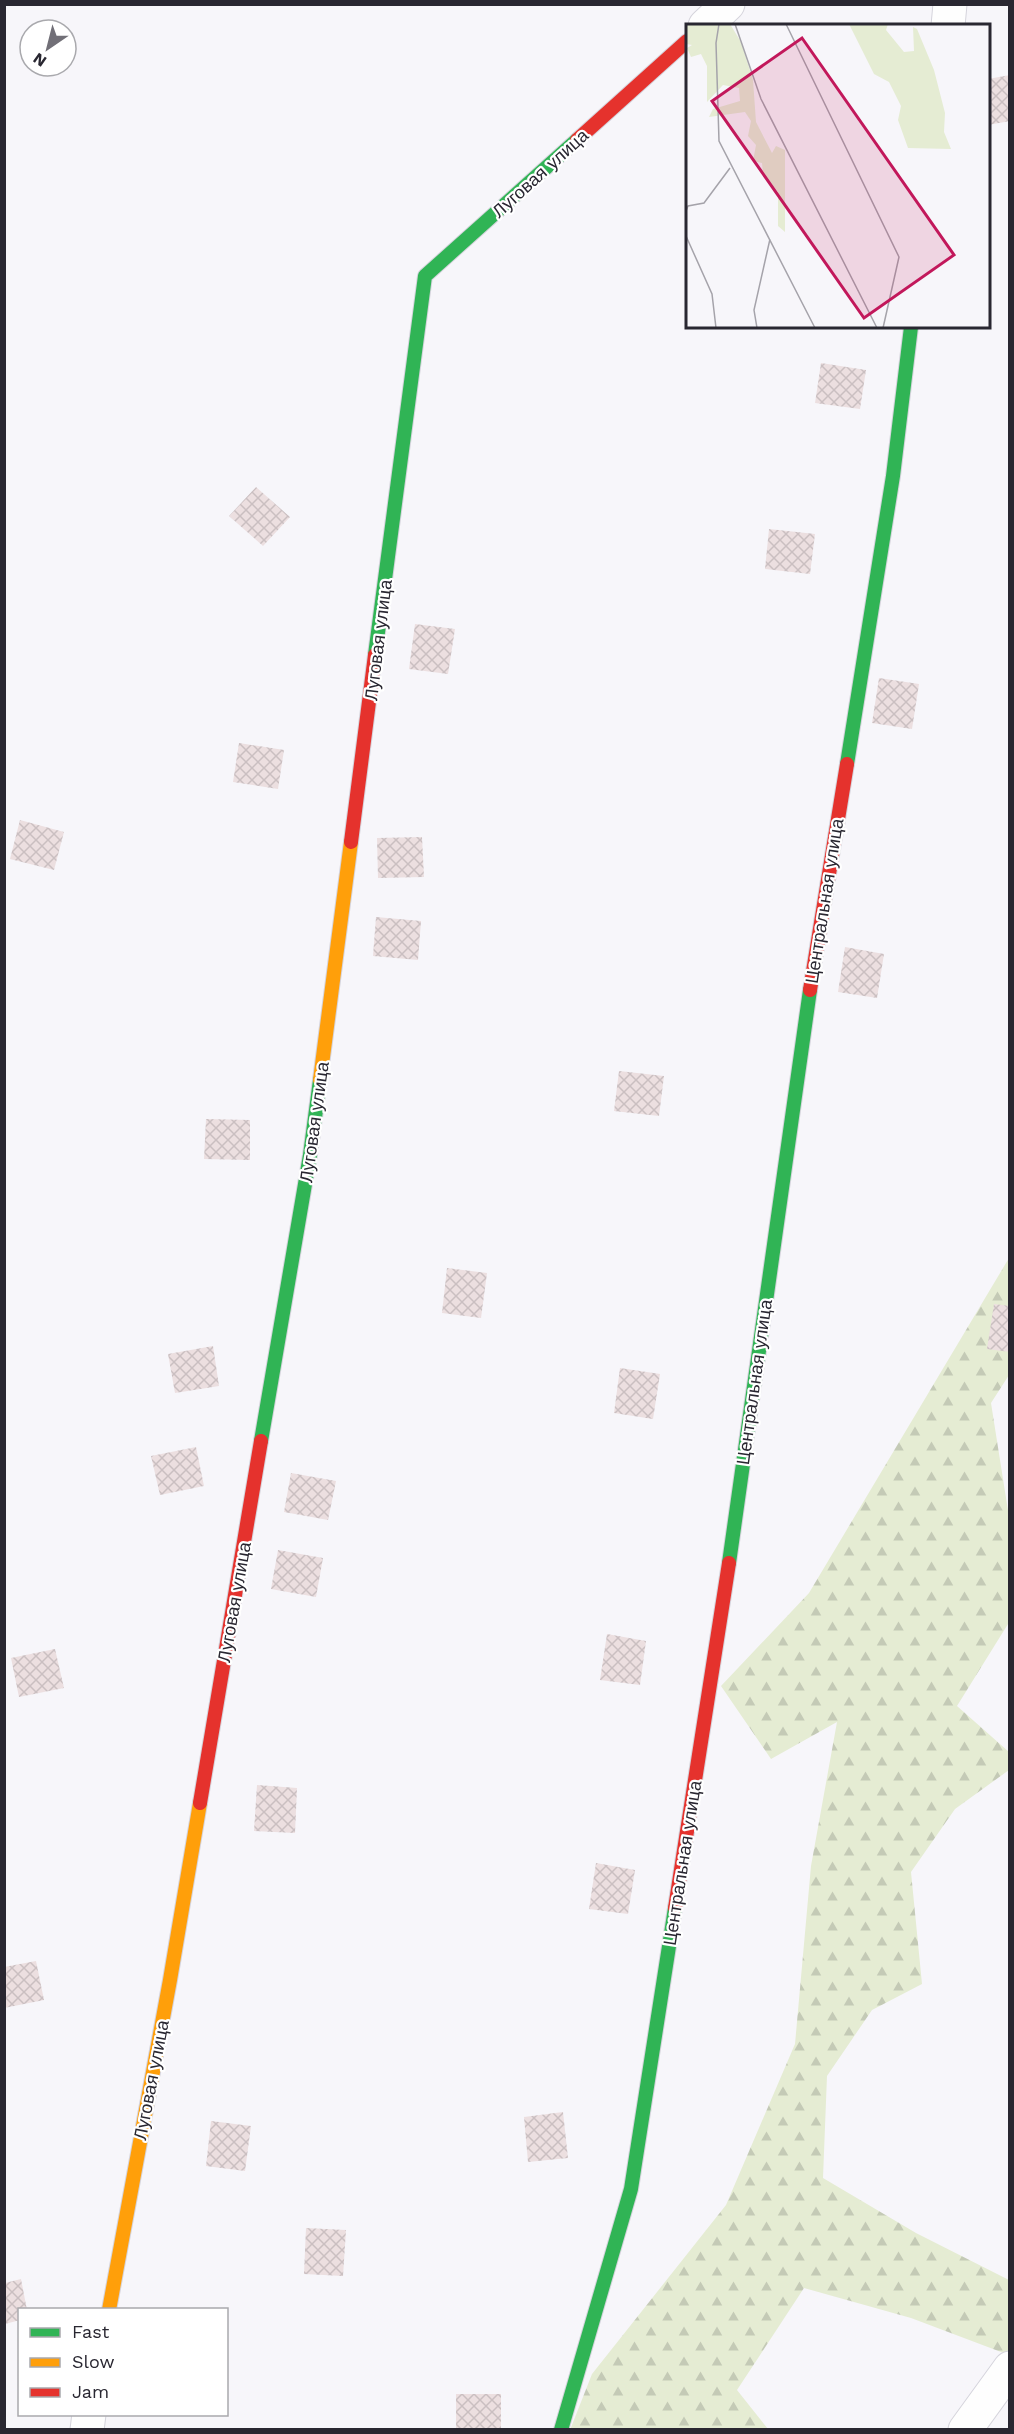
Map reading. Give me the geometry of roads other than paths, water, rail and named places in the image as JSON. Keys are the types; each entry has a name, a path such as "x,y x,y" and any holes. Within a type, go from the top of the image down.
{"street":[{"path":"707,24 728,4"},
{"path":"948,24 950,4"},
{"name":"Луговая улица","path":"109,2308 170,1980 310,1155 425,276 686,42"},
{"name":"Центральная улица","path":"561,2430 633,2178 723,1605 807,1010 893,476 911,328"},
{"path":"965,2430 1010,2368"}]}
